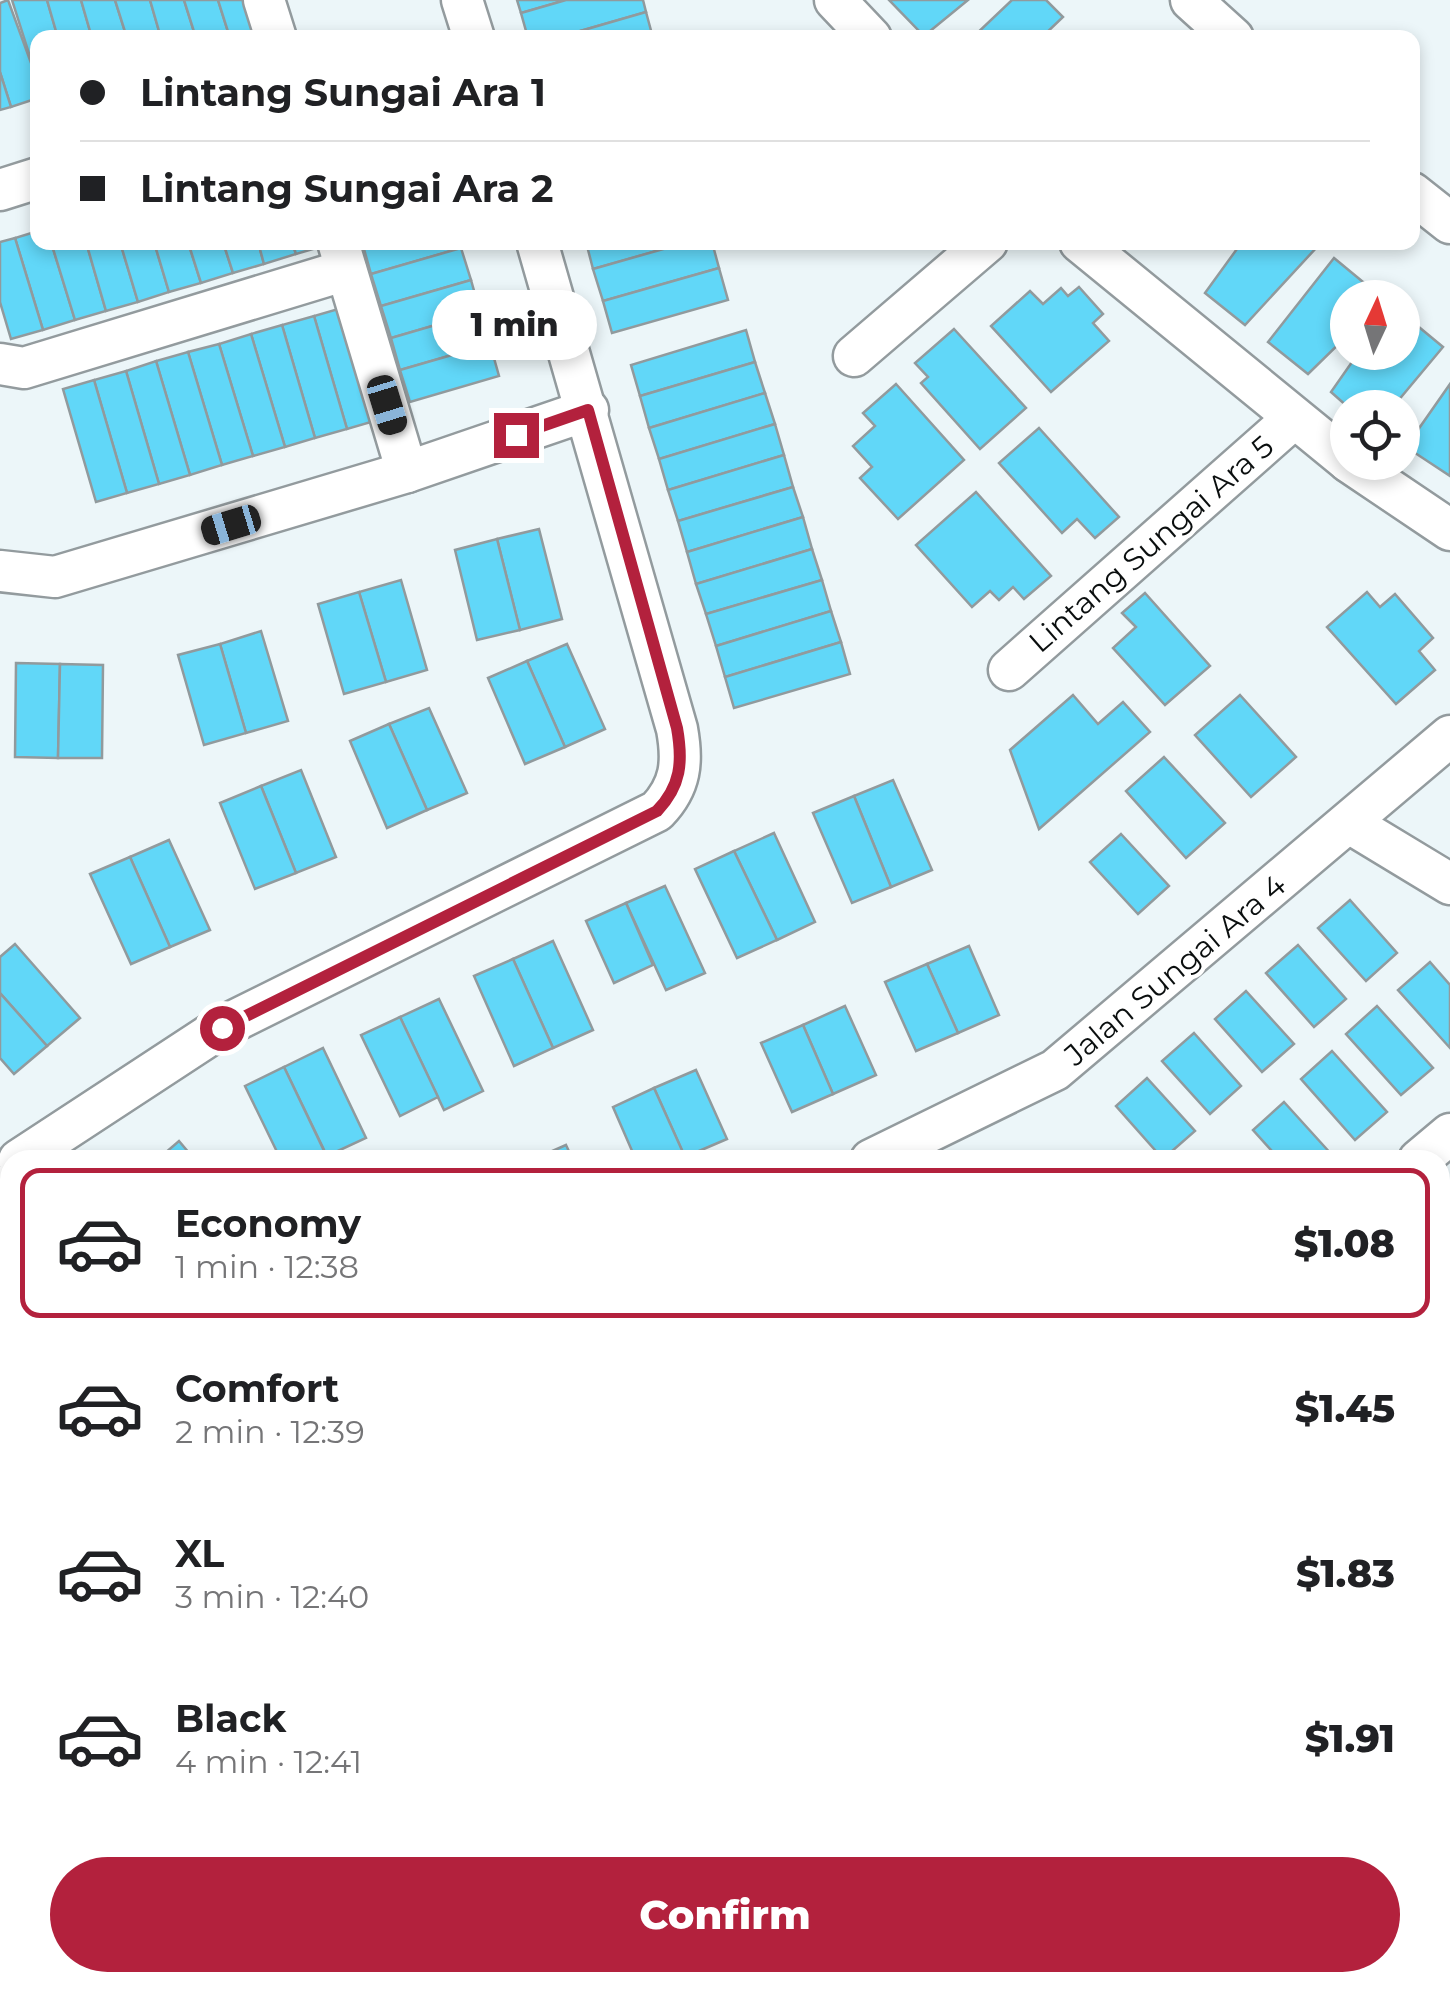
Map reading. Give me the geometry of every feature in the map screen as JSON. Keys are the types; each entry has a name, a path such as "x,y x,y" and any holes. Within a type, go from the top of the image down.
{"street":[{"path":"264,0 273,30"},
{"path":"834,0 863,30"},
{"path":"1191,0 1224,30"},
{"path":"0,190 30,181"},
{"path":"1420,200 1450,224"},
{"path":"34,1150 222,1028 657,811 672,796 682,752 677,728 539,250"},
{"path":"854,356 978,250"},
{"name":"Lintang Sungai Ara 5","path":"1090,250 1330,447"},
{"path":"0,364 24,368 342,256 407,472"},
{"path":"0,572 55,577 407,472 588,410"},
{"name":"Lintang Sungai Ara 5","path":"1008,670 1294,418"},
{"name":"Lintang Sungai Ara 5","path":"1375,480 1450,530"},
{"name":"Jalan Sungai Ara 4","path":"891,1150 1055,1070 1351,824 1450,736"},
{"path":"1351,824 1450,884"},
{"path":"1430,1150 1450,1134"}],"building":[{"path":"8,0 30,60 30,101 11,107 0,72 0,3"},
{"path":"12,0 47,0 56,30 30,30 30,57"},
{"path":"47,0 81,0 90,30 56,30"},
{"path":"81,0 115,0 124,30 90,30"},
{"path":"115,0 150,0 159,30 124,30"},
{"path":"150,0 184,0 193,30 159,30"},
{"path":"184,0 218,0 227,30 193,30"},
{"path":"218,0 253,0 262,30 227,30"},
{"path":"517,0 566,0 521,13"},
{"path":"566,0 643,0 646,12 584,30 526,30 521,13"},
{"path":"889,0 968,0 931,30 918,30"},
{"path":"1012,0 1046,0 1063,17 1049,30 980,30"},
{"path":"646,12 651,30 584,30"},
{"path":"0,72 11,107 0,110"},
{"path":"30,233 30,250 53,250 75,320 43,330 15,238"},
{"path":"15,238 43,330 11,339 0,302 0,242"},
{"path":"53,250 88,250 106,311 75,320"},
{"path":"88,250 122,250 138,302 106,311"},
{"path":"122,250 156,250 169,292 138,302"},
{"path":"156,250 191,250 201,283 169,292"},
{"path":"191,250 226,250 233,273 201,283"},
{"path":"226,250 260,250 264,264 233,273"},
{"path":"260,250 295,250 296,254 264,264"},
{"path":"364,250 454,250 371,274"},
{"path":"462,250 471,280 381,306 371,274"},
{"path":"588,250 660,250 593,269"},
{"path":"660,250 714,250 719,268 603,301 593,269"},
{"path":"1236,250 1314,250 1245,325 1205,293"},
{"path":"1334,258 1361,280 1330,280 1330,353 1308,374 1268,342"},
{"path":"719,268 728,300 612,333 603,301"},
{"path":"471,280 480,312 391,338 381,306"},
{"path":"1079,287 1103,314 1093,323 1109,341 1051,392 991,326 1030,291 1043,304 1061,288 1068,296"},
{"path":"345,307 378,420 347,429 314,316"},
{"path":"480,312 490,344 400,370 391,338"},
{"path":"314,316 347,429 315,438 282,325"},
{"path":"282,325 315,438 285,447 251,334"},
{"path":"1420,328 1443,347 1407,390 1332,390 1346,370 1420,370"},
{"path":"954,329 1026,408 980,449 921,383 928,377 915,363"},
{"path":"746,330 755,362 640,396 631,365"},
{"path":"251,334 285,447 253,456 219,344"},
{"path":"219,344 253,456 222,465 188,352"},
{"path":"490,344 499,376 410,402 400,370"},
{"path":"188,352 222,465 190,475 156,361"},
{"path":"156,361 190,475 159,484 126,371"},
{"path":"755,362 765,393 649,428 640,396"},
{"path":"126,371 159,484 127,493 94,380"},
{"path":"94,380 127,493 96,502 63,389"},
{"path":"896,384 964,460 898,519 860,478 872,467 853,446 875,426 863,413"},
{"path":"1450,384 1450,476 1420,456 1420,427"},
{"path":"765,393 775,424 659,459 649,428"},
{"path":"775,424 784,455 668,490 659,459"},
{"path":"1039,428 1119,517 1095,538 1077,519 1062,533 999,463"},
{"path":"784,455 793,487 678,521 668,490"},
{"path":"793,487 803,517 687,552 678,521"},
{"path":"976,492 1051,576 1024,599 1013,587 999,600 990,591 972,607 916,545"},
{"path":"803,517 812,549 696,584 687,552"},
{"path":"539,529 562,619 520,630 497,539"},
{"path":"497,539 520,630 477,640 455,550"},
{"path":"812,549 822,580 706,614 696,584"},
{"path":"401,580 427,670 386,682 359,592"},
{"path":"822,580 831,611 716,646 706,614"},
{"path":"359,592 386,682 344,694 318,604"},
{"path":"1367,592 1380,607 1395,594 1433,638 1419,651 1435,670 1396,704 1327,627"},
{"path":"1145,593 1210,666 1165,705 1113,648 1136,627 1122,613"},
{"path":"831,611 841,642 725,677 716,646"},
{"path":"261,631 288,721 246,733 220,644"},
{"path":"841,642 850,674 734,708 725,677"},
{"path":"220,644 246,733 204,745 178,655"},
{"path":"567,644 605,729 565,747 527,661"},
{"path":"527,661 565,747 525,764 488,678"},
{"path":"16,663 60,664 58,758 15,757"},
{"path":"60,664 103,665 102,758 58,758"},
{"path":"1073,695 1098,724 1123,702 1150,732 1039,829 1010,750"},
{"path":"1240,695 1296,757 1251,797 1195,735"},
{"path":"429,708 467,793 427,810 389,724"},
{"path":"389,724 427,810 387,828 350,741"},
{"path":"1164,757 1225,823 1186,858 1126,791"},
{"path":"301,770 336,857 296,873 261,786"},
{"path":"893,780 932,870 891,887 854,796"},
{"path":"261,786 296,873 255,889 220,803"},
{"path":"854,796 891,887 852,903 813,813"},
{"path":"774,833 815,922 777,940 734,851"},
{"path":"1121,834 1169,886 1138,914 1090,862"},
{"path":"169,840 210,930 170,947 130,857"},
{"path":"734,851 777,940 737,958 695,869"},
{"path":"130,857 170,947 131,964 90,874"},
{"path":"665,886 705,973 666,990 626,903"},
{"path":"1350,900 1397,953 1366,981 1318,928"},
{"path":"626,903 653,965 614,983 586,921"},
{"path":"553,941 593,1030 553,1048 513,959"},
{"path":"15,944 80,1018 47,1046 0,993 0,957"},
{"path":"1298,945 1346,999 1314,1027 1266,973"},
{"path":"969,946 999,1015 958,1033 927,964"},
{"path":"513,959 553,1048 514,1066 474,976"},
{"path":"1430,962 1450,985 1450,1048 1398,990"},
{"path":"927,964 958,1033 916,1051 885,982"},
{"path":"1246,991 1294,1044 1262,1072 1215,1019"},
{"path":"0,993 47,1046 14,1074 0,1058"},
{"path":"439,999 483,1091 444,1110 400,1017"},
{"path":"845,1006 876,1075 833,1094 803,1025"},
{"path":"1377,1006 1433,1068 1401,1095 1346,1034"},
{"path":"400,1017 438,1097 400,1116 361,1035"},
{"path":"803,1025 833,1094 792,1112 761,1043"},
{"path":"1194,1033 1241,1086 1210,1114 1162,1061"},
{"path":"323,1048 366,1138 340,1150 324,1150 284,1067"},
{"path":"1332,1051 1387,1112 1355,1140 1301,1079"},
{"path":"284,1067 324,1150 276,1150 245,1086"},
{"path":"696,1070 727,1139 701,1150 682,1150 654,1088"},
{"path":"1147,1078 1195,1131 1173,1150 1155,1150 1116,1106"},
{"path":"654,1088 682,1150 632,1150 613,1107"},
{"path":"1284,1102 1328,1150 1271,1150 1253,1130"},
{"path":"179,1141 187,1150 169,1150"}],"route":[{"path":"222,1028 657,811 672,796 682,752 677,728 588,410 516,435"}]}
